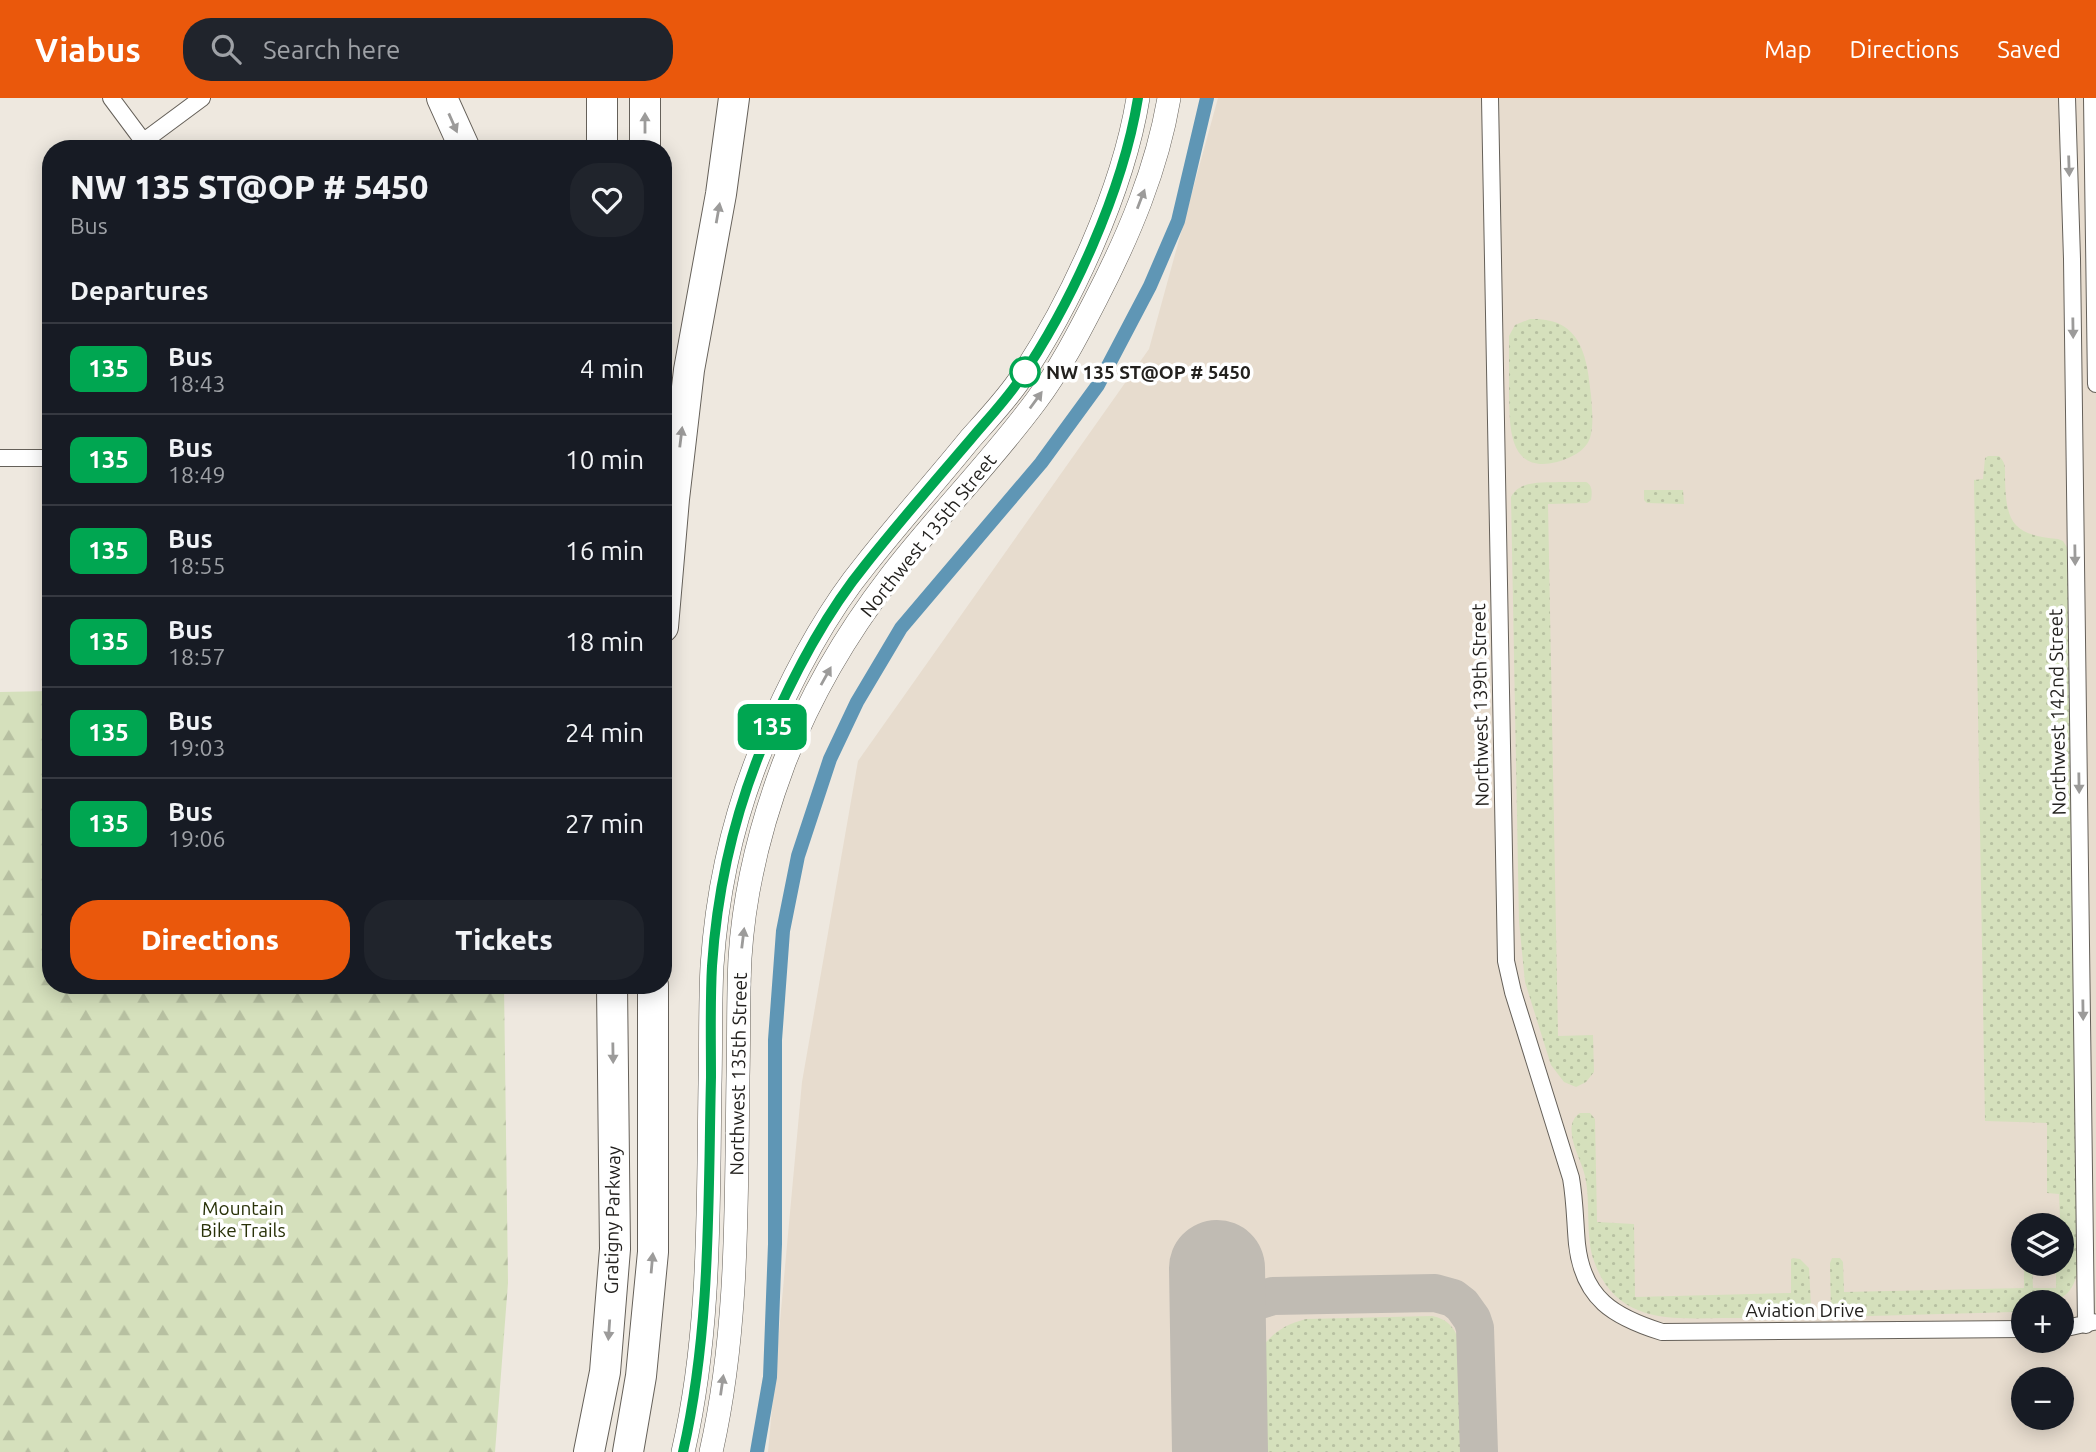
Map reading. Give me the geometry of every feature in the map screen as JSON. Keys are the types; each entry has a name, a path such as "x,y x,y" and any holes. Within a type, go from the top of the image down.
{"highway":[{"path":"442,98 461,140"},
{"path":"602,98 602,140"},
{"path":"645,98 645,140"},
{"path":"672,522 690,370 721,194 734,98"},
{"name":"Gratigny Parkway","path":"589,1452 605,1372 615,1249 612,994"},
{"name":"Gratigny Parkway","path":"628,1452 641,1376 653,1252 653,994"}],"main road":[{"name":"Northwest 135th Street","path":"683,1452 699,1352 708,1255 712,966 725,866 740,808 760,752 822,626 863,567 1016,386 1045,339 1093,243 1115,184 1138,98"},
{"name":"Northwest 135th Street","path":"711,1452 723,1382 735,1257 740,956 755,861 784,762 813,699 847,638 889,578 1028,411 1069,352 1125,242 1150,176 1169,98"}],"street":[{"path":"111,98 142,140"},
{"path":"152,140 202,98"},
{"name":"Northwest 139th Street","path":"1490,98 1506,961 1571,1178 1579,1258 1585,1278 1597,1297"},
{"name":"Northwest 142nd Street","path":"2067,98 2091,1323"},
{"path":"2092,98 2096,384"},
{"path":"0,458 42,458"},
{"name":"Aviation Drive","path":"1597,1297 1612,1312 1632,1323 1662,1332 2011,1329"}],"shaded area":[{"path":"1218,98 2096,98 2096,1452 768,1452 802,1082 858,761 1149,349"}],"green space":[{"path":"1530,319 1547,320 1570,331 1578,341 1587,366 1592,411 1590,438 1581,451 1557,462 1541,464 1529,461 1521,455 1512,433 1509,408 1509,336 1515,325"},
{"path":"1999,456 2004,463 2007,505 2014,523 2030,534 2063,541 2068,549 2079,1264 2070,1290 2011,1290 2011,1312 1834,1317 1831,1313 1832,1258 1840,1258 1843,1262 1844,1292 2024,1288 2024,1276 2032,1276 2033,1288 2056,1288 2056,1276 2074,1276 2074,1213 2060,1213 2059,1194 2047,1193 2047,1123 1985,1121 1974,480 1983,479 1985,458"},
{"path":"1586,482 1592,492 1591,500 1587,503 1548,504 1558,1036 1593,1035 1594,1072 1586,1082 1576,1087 1564,1082 1551,1065 1525,982 1519,922 1511,497 1525,485"},
{"path":"1644,490 1683,490 1684,504 1647,503 1644,500"},
{"name":"Mountain Bike Trails","path":"42,691 42,994 504,994 508,1283 495,1452 0,1452 0,692"},
{"path":"1580,1113 1590,1113 1595,1119 1597,1222 1634,1224 1635,1297 1791,1293 1793,1258 1800,1259 1809,1268 1811,1306 1808,1317 1664,1317 1630,1307 1616,1296 1604,1281 1591,1251 1587,1186 1572,1134 1574,1119"},
{"path":"1432,1316 1450,1324 1459,1342 1462,1452 1252,1452 1250,1411 1253,1372 1259,1354 1269,1339 1284,1327 1306,1319"}],"waterway":[{"path":"757,1452 770,1377 775,1244 775,1040 783,931 798,856 830,759 857,702 901,628 1041,463 1098,385 1150,286 1178,221 1207,98"}],"taxiway":[{"path":"1218,1324 1253,1302 1273,1296 1435,1293 1453,1298 1462,1305 1475,1328 1479,1452"}],"runway":[{"path":"1217,1268 1220,1452"}],"bus line":[{"name":"135","path":"683,1452 695,1387 708,1255 712,966 725,866 740,808 760,752 789,687 822,626 863,567 1016,386 1045,339 1093,243 1115,184 1138,98"}],"place":[{"name":"NW 135 ST@OP # 5450","path":"1025,372"}]}
